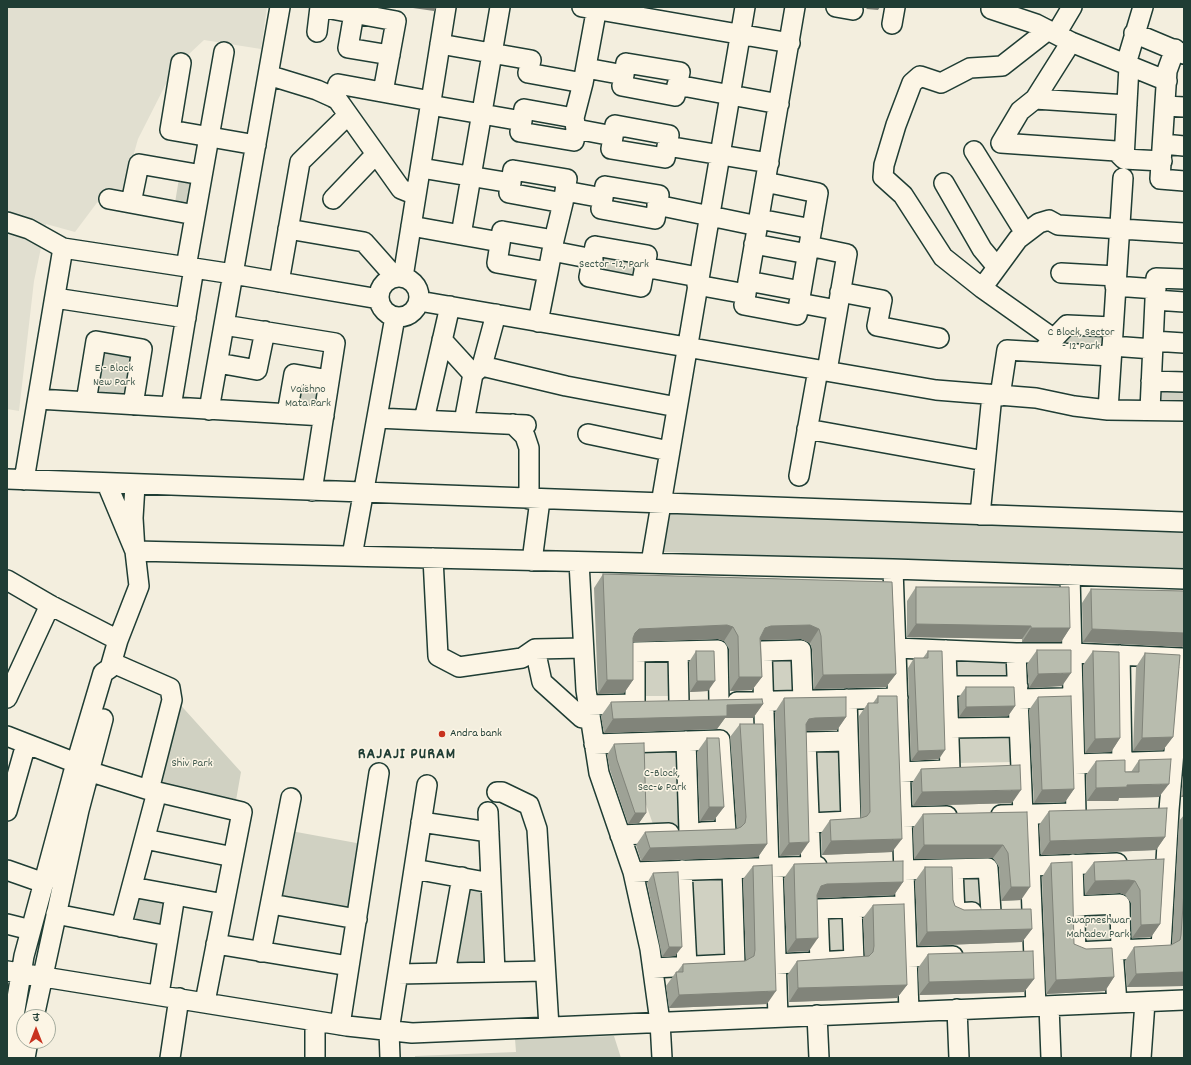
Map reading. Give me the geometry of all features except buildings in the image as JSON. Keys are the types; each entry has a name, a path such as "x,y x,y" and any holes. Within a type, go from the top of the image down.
{"street":[{"path":"209,410 280,7"},
{"path":"317,32 320,7 396,21 383,92"},
{"path":"399,277 411,226 446,7"},
{"path":"461,235 500,7"},
{"path":"651,563 697,281 745,7"},
{"path":"765,182 818,193 797,315 744,305 754,244 765,182 769,163 790,43 795,7"},
{"path":"992,7 991,9 1036,24 1058,35 1167,81"},
{"path":"1072,7 1058,35 1035,98 1020,111 1001,143 1116,151 1124,158 1162,153 1184,146"},
{"path":"1124,158 1128,65 1134,33 1143,7"},
{"path":"334,98 338,84 383,92 481,114 522,121 520,132 574,141 575,123 584,75 591,8 790,43"},
{"path":"354,13 348,48 390,55"},
{"path":"1134,33 1179,52 1167,70 1160,179 1184,181"},
{"path":"1047,345 982,288 943,257 903,195 883,177 884,165 912,83 920,76 942,83 970,68 1002,66 1058,35"},
{"path":"440,44 531,60 528,73 624,75 626,63 680,72 677,85 779,104"},
{"path":"170,407 186,318 195,215 224,52"},
{"path":"181,64 170,130 256,145"},
{"path":"268,75 317,90 337,99 401,189 416,195"},
{"path":"1035,98 1127,105"},
{"path":"1165,106 1184,107"},
{"path":"279,282 300,162 348,115"},
{"path":"575,123 613,136 611,149 665,158 667,146 769,163"},
{"path":"974,152 1025,233"},
{"path":"333,199 376,154"},
{"path":"131,203 139,164 202,175"},
{"path":"421,168 511,183 513,170 567,180 538,322"},
{"path":"1108,410 1118,229 1123,178"},
{"path":"944,183 982,249 997,268"},
{"path":"564,197 603,198 601,209 655,218 657,205 708,216 758,222 810,243 847,254 839,301 823,371 807,429 799,476"},
{"path":"109,199 195,215"},
{"path":"982,288 1018,239 1039,223 1049,220 1058,225 1184,233"},
{"path":"7,222 29,229 64,248 233,274 379,299"},
{"path":"411,226 500,242"},
{"path":"288,229 364,242 399,277"},
{"path":"548,272 497,262 502,231 593,259"},
{"path":"754,244 810,243"},
{"path":"595,246 647,255 644,267 641,287 589,277 595,246"},
{"path":"64,248 38,399 16,479 107,484 1184,522"},
{"path":"644,267 697,281 747,287 800,297 839,301 882,300 877,326 939,338"},
{"path":"1061,273 1116,281 1184,302"},
{"path":"399,277 409,279 418,288 419,301 417,307 408,315 395,317 384,310 379,299 379,293 385,282 399,277"},
{"path":"1150,410 1156,278 1184,279"},
{"path":"55,298 186,318"},
{"path":"419,301 936,390 1036,398 1074,406 1108,410 1184,411"},
{"path":"424,420 450,306"},
{"path":"464,422 478,370 496,314"},
{"path":"352,556 395,317"},
{"path":"224,325 335,343 312,491"},
{"path":"1047,345 1067,325 1112,343"},
{"path":"218,363 257,370 265,331"},
{"path":"442,340 478,370 677,407"},
{"path":"86,402 96,341 142,349 133,405"},
{"path":"980,515 985,460 996,395 1007,350 1047,345 1112,343 1153,345 1184,343"},
{"path":"286,414 294,374 329,380"},
{"path":"1151,381 1184,382"},
{"path":"38,399 324,416"},
{"path":"377,418 520,425 530,448 535,499 532,560"},
{"path":"807,429 985,460"},
{"path":"588,434 670,451"},
{"path":"107,484 135,551"},
{"path":"7,1058 14,972 31,930 44,883 114,676 112,666 118,640 138,586 133,518 135,485"},
{"path":"135,551 893,569 1184,579"},
{"path":"433,558 438,656 458,667 522,658 535,649 583,648"},
{"path":"579,562 583,648 589,712 599,774 633,872 653,968 660,1022 662,1058"},
{"path":"893,569 902,817 898,866 905,906 909,1011"},
{"path":"985,815 1084,812 1075,764 1070,575"},
{"path":"7,580 50,605 118,640"},
{"path":"7,698 50,605"},
{"path":"896,648 1182,658 1169,810 1151,862 1161,948 1076,952 1073,864"},
{"path":"535,649 542,682 582,718 589,712 657,703 898,698"},
{"path":"657,703 635,652 718,650 719,702"},
{"path":"778,1017 762,651 802,650 803,700"},
{"path":"900,772 958,769 949,728 946,650"},
{"path":"657,703 678,651"},
{"path":"1016,653 1019,727 1013,767 1026,814 1031,866 1032,911 1026,953 1043,1006 1051,1058"},
{"path":"1120,655 1122,762"},
{"path":"112,666 170,688 172,700 153,791 145,839 121,927"},
{"path":"948,686 1073,697"},
{"path":"809,823 851,821 846,699"},
{"path":"949,728 1019,727"},
{"path":"7,736 82,767 153,791 242,812 205,1002"},
{"path":"594,744 720,740 726,831 620,835"},
{"path":"686,741 689,832"},
{"path":"811,866 806,742 848,741"},
{"path":"8,802 26,744"},
{"path":"1075,764 1173,761"},
{"path":"36,1009 56,914 82,767"},
{"path":"340,1025 379,774"},
{"path":"390,1058 389,1031 427,785"},
{"path":"496,792 502,792 530,805 537,829 549,1027"},
{"path":"261,952 291,798"},
{"path":"488,812 495,972"},
{"path":"902,817 962,816"},
{"path":"421,822 489,832"},
{"path":"145,839 233,857"},
{"path":"1031,866 1151,862"},
{"path":"633,872 834,866"},
{"path":"898,866 988,868 991,912"},
{"path":"953,868 955,912 1032,911"},
{"path":"414,869 491,883"},
{"path":"653,968 735,964 732,869"},
{"path":"7,870 44,883"},
{"path":"682,870 687,966"},
{"path":"445,973 462,878"},
{"path":"132,887 224,904"},
{"path":"159,994 175,895"},
{"path":"271,904 356,918"},
{"path":"1074,906 1120,904 1117,1003"},
{"path":"820,962 818,909 905,906"},
{"path":"776,964 854,960 852,908"},
{"path":"56,914 168,936"},
{"path":"7,924 31,930"},
{"path":"216,944 349,966"},
{"path":"907,957 970,955"},
{"path":"398,974 545,971"},
{"path":"14,972 159,994 340,1025 412,1033 1184,1000"},
{"path":"170,1058 179,998"},
{"path":"1141,1058 1145,1002"},
{"path":"957,1009 959,1058"},
{"path":"817,1015 819,1058"},
{"path":"315,1021 316,1058"}],"shaded area":[{"path":"7,7 267,7 261,49 204,40 174,68 138,139 123,192 105,192 75,232 46,224 34,281 19,411 7,409"}],"green space":[{"path":"180,172 201,176 194,213 174,209"},
{"name":"Sector -12, Park","path":"596,247 646,256 640,286 590,277"},
{"name":"C Block, Sector - 12 Park","path":"1067,326 1112,328 1110,355 1043,351"},
{"name":"E - Block New Park","path":"97,343 140,350 132,404 88,401"},
{"name":"Vaishno Mata Park","path":"295,376 328,382 322,415 288,412"},
{"path":"1153,382 1184,383 1184,410 1151,409"},
{"path":"669,513 1184,530 1184,568 663,552"},
{"path":"952,655 1011,657 1013,681 954,681"},
{"path":"769,656 797,656 798,694 770,694"},
{"path":"673,658 674,696 640,696 639,659"},
{"name":"Shiv Park","path":"176,700 241,772 235,806 155,786"},
{"path":"1015,731 1016,762 955,763 955,732"},
{"path":"844,745 846,817 815,819 813,746"},
{"name":"C-Block, Sec-6 Park","path":"642,749 680,749 683,826 654,827 643,796"},
{"path":"291,831 362,844 349,911 279,898"},
{"path":"984,871 985,907 959,908 957,873"},
{"path":"725,875 729,959 691,960 688,877"},
{"path":"464,885 486,890 489,967 451,967"},
{"path":"135,892 170,899 163,930 128,924"},
{"name":"Swapneshwar Mahadev Park","path":"1118,905 1120,949 1077,951 1075,907"},
{"path":"845,914 846,955 826,956 825,915"},
{"path":"614,1036 621,1058 415,1058 415,1056 516,1052 515,1039"}],"place":[{"name":"Andra bank","path":"442,734"}],"district":[{"name":"RAJAJI PURAM","path":"407,756"}]}
